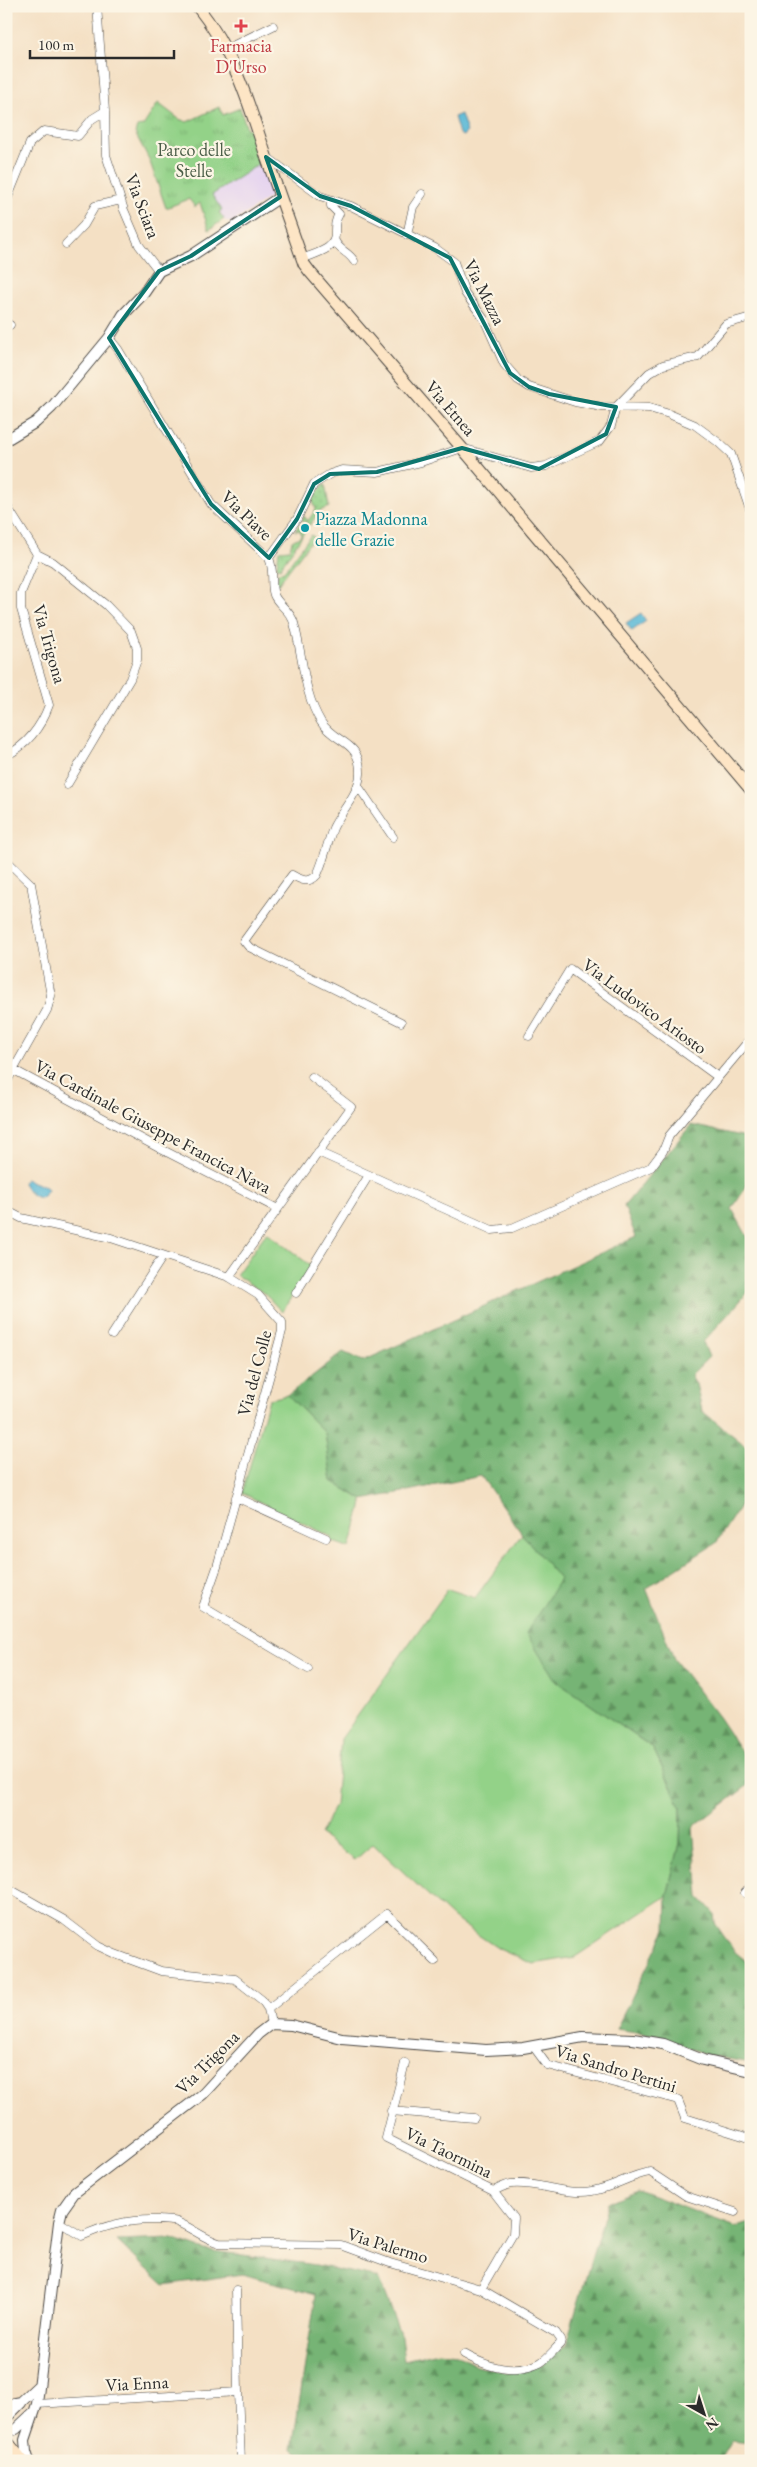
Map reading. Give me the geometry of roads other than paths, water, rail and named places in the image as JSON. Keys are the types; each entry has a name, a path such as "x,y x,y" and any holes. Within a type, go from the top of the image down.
{"main road":[{"name":"Via Etnea","path":"197,6 226,49 251,107 266,157 302,259 310,272 462,448 751,790"},
{"path":"6,2440 24,2460"}],"street":[{"name":"Via Sciara","path":"97,6 105,110 106,155 139,245 159,271"},
{"path":"226,49 273,26"},
{"path":"6,202 33,138 44,131 78,136 92,119 105,110"},
{"name":"Via Mazza","path":"266,157 320,196 350,206 435,248 454,262 465,293 484,320 504,364 518,380 529,387 575,402 602,408 649,408 695,425 731,454 751,512"},
{"path":"407,235 413,207 422,194"},
{"path":"6,440 36,422 52,407 109,338 123,315 144,294 159,271 192,256 280,197"},
{"path":"66,244 84,225 95,206 121,200"},
{"path":"302,259 332,246 335,241 335,220 339,214 331,206 331,200"},
{"path":"335,241 341,250 350,253 354,261"},
{"path":"462,448 539,469 600,441 611,426 616,408 649,373 663,365 698,357 726,324 751,317"},
{"name":"Via Piave","path":"109,338 118,349 211,504 269,558 297,519 314,484 322,478 342,470 377,472 421,462 462,448"},
{"path":"6,505 37,554 53,562 106,605 132,631 137,648 137,660 130,679 67,785"},
{"name":"Via Trigona","path":"6,756 23,747 45,715 49,705 21,609 21,593 37,554"},
{"path":"269,558 274,572 275,597 294,620 302,666 317,712 328,730 353,748 360,766 358,786 334,828 317,875 314,879 305,881 292,875 244,941 249,947 401,1022"},
{"path":"358,786 393,837"},
{"path":"6,860 31,884 51,996 46,1010 6,1083"},
{"name":"Via Ludovico Ariosto","path":"529,1036 570,969 718,1077"},
{"path":"318,1152 492,1230 512,1228 651,1167 663,1151 669,1136 751,1038"},
{"name":"Via Cardinale Giuseppe Francica Nava","path":"14,1070 157,1147 278,1209"},
{"path":"229,1278 351,1107 312,1077"},
{"path":"296,1293 369,1176"},
{"name":"Via del Colle","path":"6,1210 21,1218 111,1238 229,1278 258,1295 282,1322 282,1330 217,1567 203,1608 308,1669"},
{"path":"112,1335 163,1256"},
{"path":"236,1497 326,1538"},
{"path":"745,1893 751,1886"},
{"path":"6,1888 64,1920 98,1946 115,1954 161,1971 235,1980 249,1989 268,2009 271,2024 291,2025 342,2038 486,2050 533,2046 583,2037 633,2039 663,2044 703,2060 751,2071"},
{"path":"268,2009 387,1914 435,1961"},
{"name":"Via Trigona","path":"24,2460 26,2452 25,2440 36,2407 40,2384 62,2210 74,2194 203,2094 258,2034 271,2024"},
{"name":"Via Sandro Pertini","path":"533,2046 546,2064 678,2100 685,2118 746,2137"},
{"name":"Via Taormina","path":"405,2063 391,2111 386,2138 493,2191 511,2211 514,2218 512,2234 481,2289"},
{"path":"391,2111 474,2118"},
{"path":"493,2191 510,2184 523,2184 572,2192 591,2192 650,2172 686,2196 735,2212"},
{"name":"Via Palermo","path":"59,2222 82,2236 105,2225 151,2220 176,2221 202,2237 219,2244 341,2245 390,2262 481,2289 556,2332 561,2340 560,2344 540,2362 522,2368 494,2368 464,2354"},
{"path":"236,2290 241,2461"},
{"path":"6,2418 40,2384"},
{"name":"Via Enna","path":"36,2407 238,2392"},
{"path":"6,2405 21,2402"},
{"path":"6,2432 16,2429 36,2407"}],"water":[{"path":"461,114 467,132 463,136 459,134 454,117"},
{"path":"641,613 646,621 632,631 626,623"},
{"path":"25,1179 46,1187 48,1190 41,1198 35,1196 23,1183"}],"place":[{"name":"Farmacia D'Urso","path":"241,26"},
{"name":"Piazza Madonna delle Grazie","path":"305,528"}],"park label":[{"name":"Parco delle Stelle","path":"194,159"}]}
